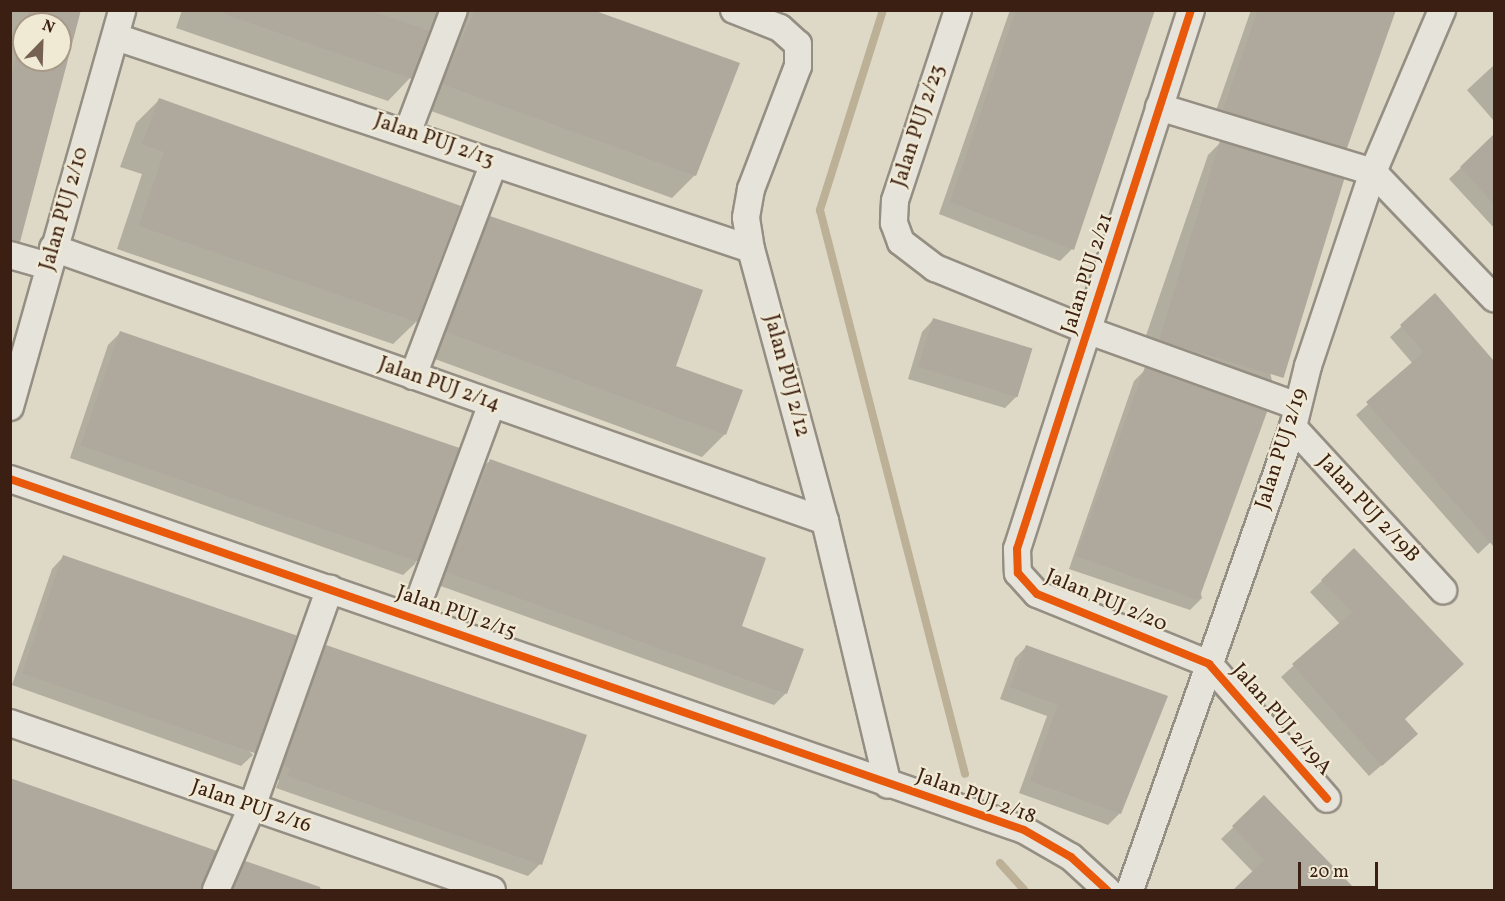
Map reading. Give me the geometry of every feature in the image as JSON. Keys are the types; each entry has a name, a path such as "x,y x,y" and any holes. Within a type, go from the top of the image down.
{"street":[{"name":"Jalan PUJ 2/10","path":"10,407 122,10"},
{"path":"408,132 454,10"},
{"name":"Jalan PUJ 2/12","path":"734,10 792,35 800,55 752,189 746,218 751,249 825,521 888,785"},
{"name":"Jalan PUJ 2/23","path":"958,10 895,201 894,223 901,242 935,268 1089,331"},
{"name":"Jalan PUJ 2/21","path":"1017,549 1191,10"},
{"name":"Jalan PUJ 2/19","path":"1130,891 1295,417 1373,172 1442,10"},
{"name":"Jalan PUJ 2/13","path":"116,37 408,132 751,249"},
{"path":"1159,107 1373,172 1494,298"},
{"path":"413,376 494,163"},
{"name":"Jalan PUJ 2/14","path":"10,255 51,257 413,376 825,521"},
{"path":"1089,331 1295,417"},
{"path":"413,617 492,404"},
{"name":"Jalan PUJ 2/19B","path":"1295,417 1443,590"},
{"name":"Jalan PUJ 2/15","path":"10,479 330,588 888,785"},
{"name":"Jalan PUJ 2/20","path":"1017,549 1018,573 1037,594 1209,664"},
{"path":"216,891 252,807 330,588"},
{"name":"Jalan PUJ 2/19A","path":"1209,664 1327,800"},
{"name":"Jalan PUJ 2/16","path":"10,723 492,891"},
{"name":"Jalan PUJ 2/18","path":"888,785 1024,830 1071,857 1107,891"}],"building":[{"path":"29,10 81,10 72,44 72,12 28,12"},
{"path":"224,10 369,10 430,31 412,79 224,14"},
{"path":"475,10 593,10 740,63 696,176 442,84"},
{"path":"1016,10 1155,10 1074,250 950,202"},
{"path":"1258,10 1396,10 1347,148 1223,110"},
{"path":"12,72 65,72 20,242 10,240 10,80"},
{"path":"159,98 461,206 417,322 139,226 164,152 142,144"},
{"path":"1494,134 1494,204 1460,167"},
{"path":"1220,141 1344,179 1284,378 1159,340"},
{"path":"490,216 703,290 676,366 743,390 726,435 446,332"},
{"path":"1435,293 1494,361 1494,547 1366,402 1424,352 1400,325"},
{"path":"933,318 1032,348 1018,397 918,367"},
{"path":"120,331 459,448 420,562 81,445"},
{"path":"1145,367 1267,411 1198,600 1076,556"},
{"path":"490,459 766,558 742,626 804,649 787,694 446,572"},
{"path":"1354,548 1464,664 1405,719 1418,734 1382,766 1292,664 1352,612 1321,580"},
{"path":"63,555 297,635 256,754 22,673"},
{"path":"326,645 587,735 542,865 287,776 290,768 283,765"},
{"path":"1026,645 1168,696 1121,814 1030,781 1058,705 1010,687"},
{"path":"10,778 217,851 201,891 10,891"},
{"path":"1264,795 1357,891 1232,891 1264,860 1232,826"},
{"path":"245,861 320,887 320,891 232,891"}],"waterway":[{"path":"883,10 820,210 965,774"},
{"path":"1000,863 1024,890"}],"cycle path":[{"path":"1191,10 1017,549 1018,573 1037,594 1209,664 1327,799"},
{"path":"10,479 1024,830 1071,857 1107,890"}]}
